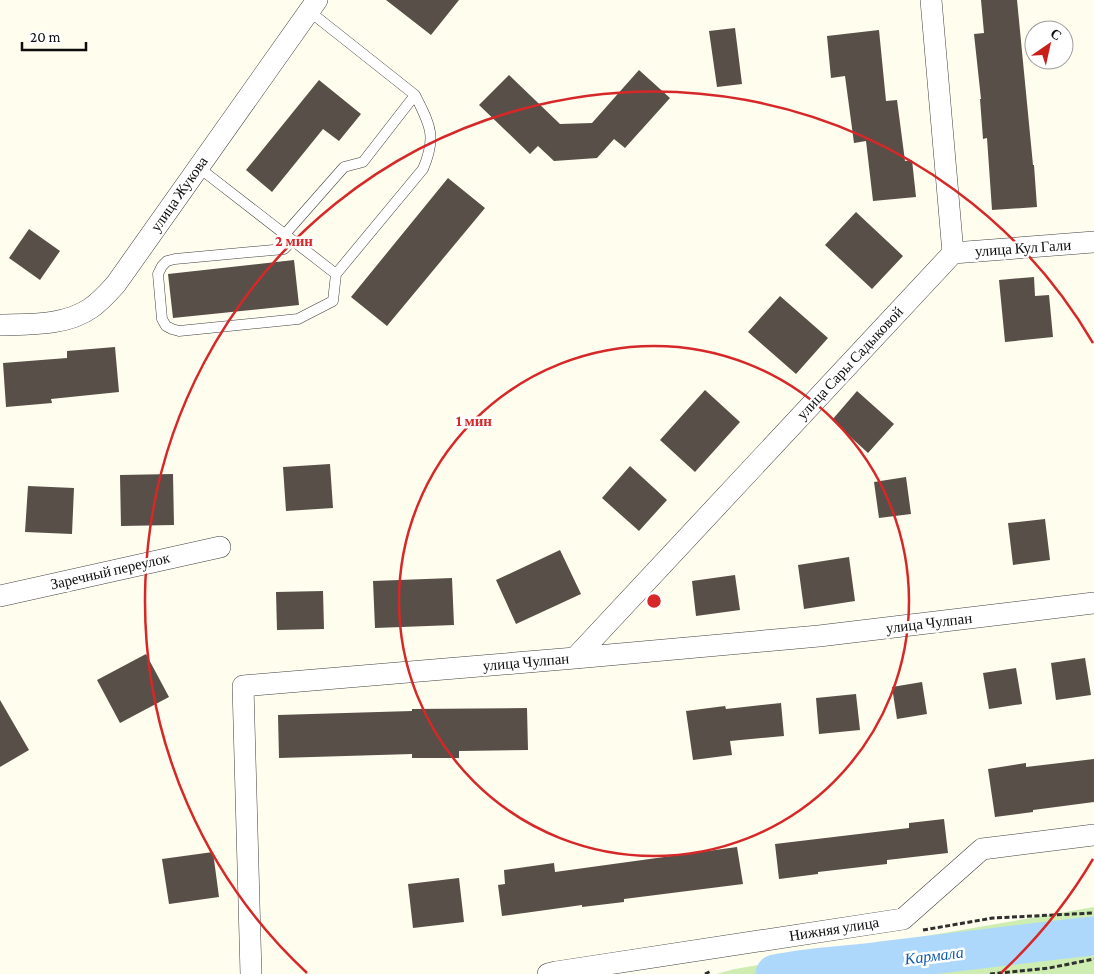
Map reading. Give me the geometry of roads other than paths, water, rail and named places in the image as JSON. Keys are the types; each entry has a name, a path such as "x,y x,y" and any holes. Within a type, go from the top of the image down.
{"street":[{"path":"931,0 952,253"},
{"name":"улица Жукова","path":"0,325 53,322 72,318 90,309 104,297 116,284 313,6"},
{"name":"улица Кул Гали","path":"952,253 1094,242"},
{"name":"улица Сары Садыковой","path":"575,658 952,253"},
{"name":"Заречный переулок","path":"0,596 220,547"},
{"name":"улица Чулпан","path":"251,974 243,686 819,636 1094,603"},
{"name":"Нижняя улица","path":"548,974 903,918 982,849 1094,835"}],"lane":[{"path":"285,234 288,241 284,249 175,259 166,262 158,274 162,319 166,326 172,330 179,331 298,318 333,301 336,274 423,169 429,154 431,139 429,122 415,95 313,6"},
{"path":"285,234 344,166 363,162 415,95"},
{"path":"198,167 336,274"}],"waterway":[{"name":"Кармала","path":"775,974 811,968 1094,936"}]}
